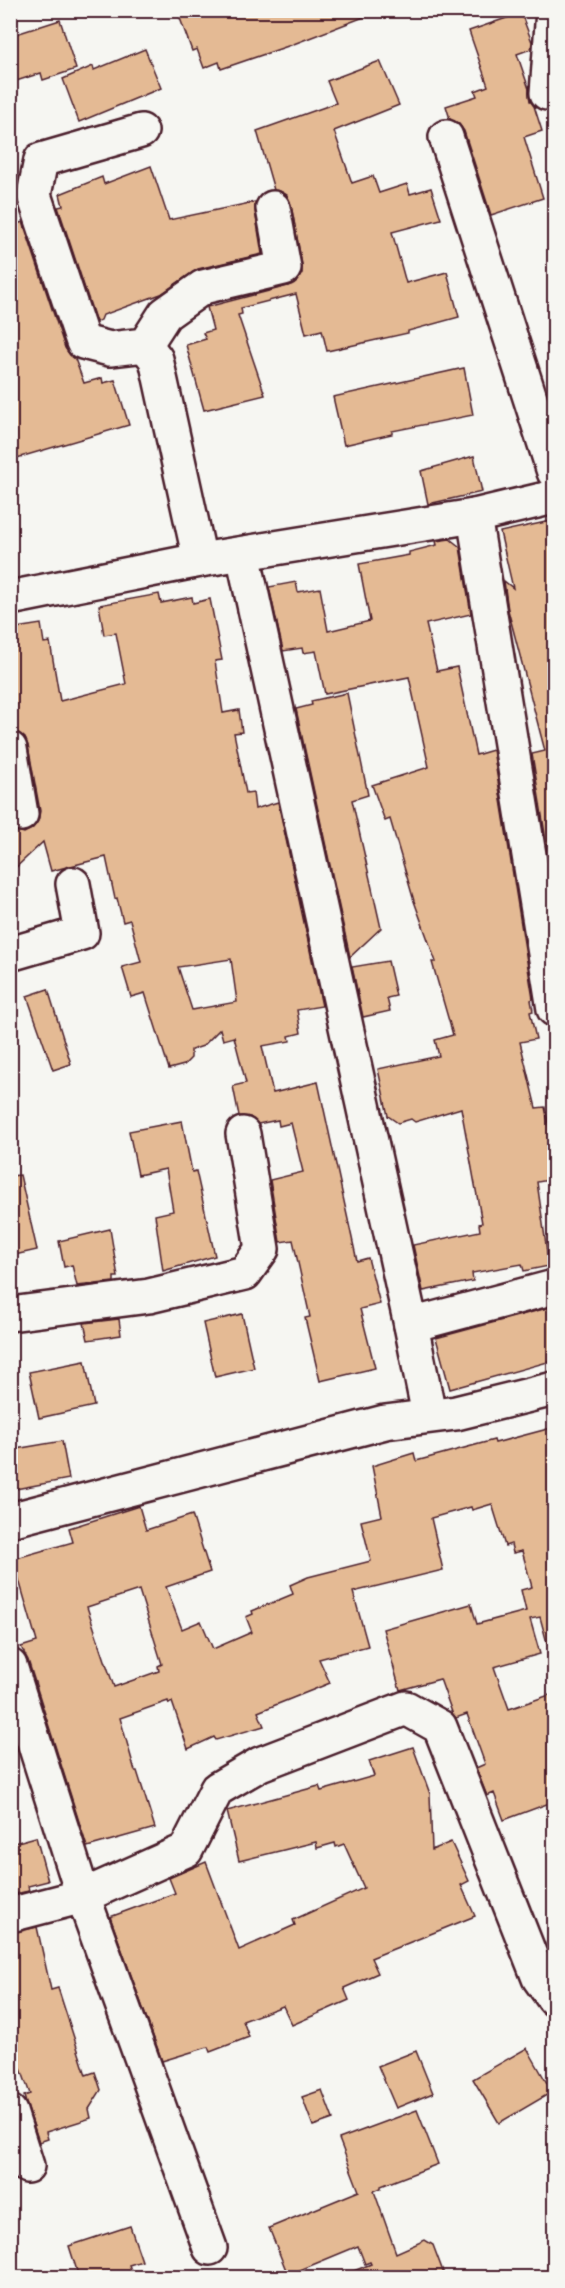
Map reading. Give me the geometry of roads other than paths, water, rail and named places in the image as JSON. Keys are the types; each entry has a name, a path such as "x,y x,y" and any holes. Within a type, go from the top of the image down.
{"street":[{"path":"547,93 552,10"},
{"path":"141,131 41,160 34,195 83,342 110,349 145,345"},
{"path":"446,138 555,472"},
{"path":"145,345 165,314 203,287 284,268 273,208"},
{"path":"145,345 156,359 200,560"},
{"path":"10,598 200,560 474,516 555,497"},
{"path":"474,516 555,1009"},
{"path":"243,554 429,1415"},
{"path":"10,749 21,814"},
{"path":"10,954 82,933 73,884"},
{"path":"10,1314 149,1296 245,1273 262,1249 243,1134"},
{"path":"411,1325 555,1287"},
{"path":"10,1520 385,1422 456,1413 555,1389"},
{"path":"10,1665 82,1896 210,2248"},
{"path":"10,1916 82,1896 186,1850 218,1789 260,1764 406,1708 440,1727 539,1977 555,1999"},
{"path":"10,2112 27,2166"}]}
